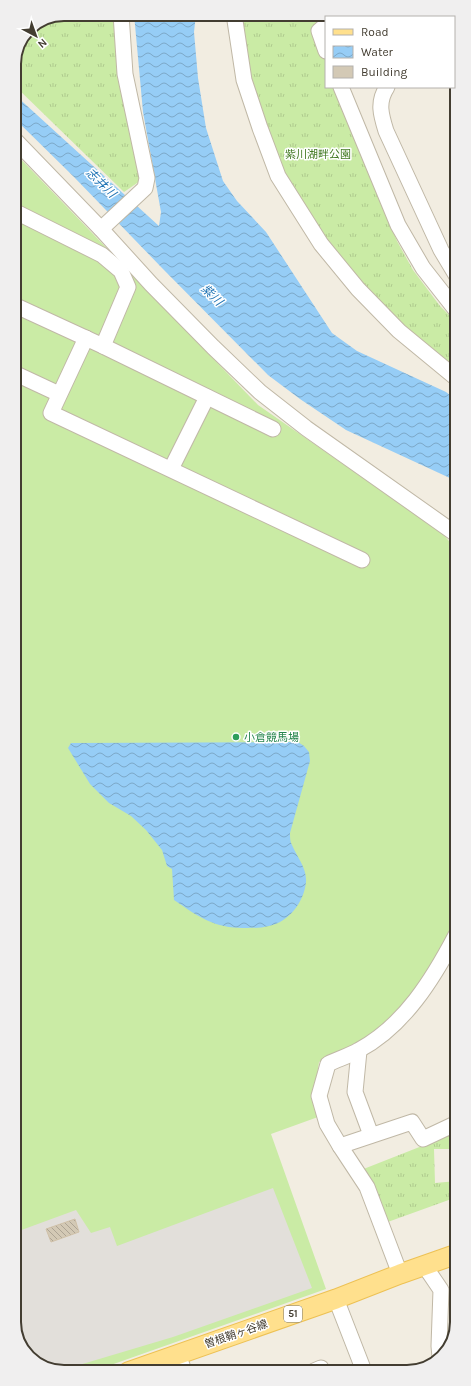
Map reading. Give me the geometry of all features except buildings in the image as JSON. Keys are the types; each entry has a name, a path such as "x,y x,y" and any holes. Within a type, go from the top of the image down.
{"main road":[{"name":"曽根鞘ヶ谷線","path":"168,1365 180,1363 336,1299 450,1256"}],"street":[{"path":"101,229 145,188 147,178 125,74 121,21"},
{"path":"235,21 244,80 278,176 321,244 358,289 399,331 450,373"},
{"path":"325,26 319,32 325,48"},
{"path":"340,88 398,225 423,268 450,302"},
{"path":"386,88 380,101 381,114 386,131 441,250 450,265"},
{"path":"21,147 101,229 151,284 260,392 306,428 450,530"},
{"path":"21,214 102,255 122,271 128,287 103,346"},
{"path":"21,308 103,346 273,429"},
{"path":"86,338 51,413 362,560"},
{"path":"21,376 59,394"},
{"path":"171,469 207,397"},
{"path":"400,1274 367,1187 327,1124 319,1096 328,1064 359,1050 394,1025 438,969 450,946"},
{"path":"359,1050 355,1092 370,1135"},
{"path":"340,1146 412,1122 423,1140 450,1126"},
{"path":"424,1265 440,1290 439,1350"},
{"path":"336,1299 362,1365"}],"green space":[{"path":"64,21 117,21 143,179 124,192 21,92 21,64 24,47 28,40 40,28 47,24"},
{"name":"紫川湖畔公園","path":"239,21 325,21 315,31 325,58 325,88 336,88 397,241 413,270 440,306 450,316 450,367 399,325 344,265 281,172 248,81"},
{"name":"小倉競馬場","path":"21,159 258,405 441,532 450,542 450,937 438,960 392,1021 364,1043 319,1062 314,1095 318,1117 271,1134 326,1289 111,1365 61,1365 47,1362 38,1356 28,1346 22,1333"},
{"path":"450,1132 450,1149 434,1149 435,1183 450,1182 450,1200 385,1223 361,1170 422,1146"}],"shaded area":[{"path":"273,1188 312,1288 173,1337 79,1365 53,1364 42,1359 28,1346 21,1328 21,1230 76,1210 91,1233 110,1227 117,1246"}],"water":[{"path":"135,21 195,21 194,32 198,78 206,128 223,181 237,201 266,232 332,333 357,351 450,395 450,478 346,430 268,375 21,125 21,100 159,226 161,212 143,112"},
{"path":"298,742 309,752 310,761 290,833 290,841 305,872 305,889 299,904 289,916 276,924 261,928 233,927 215,924 197,915 174,900 172,869 167,866 162,850 146,830 131,816 109,803 90,784 68,748 71,743"}],"place":[{"name":"小倉競馬場","path":"236,737"}],"water label":[{"name":"志井川","path":"101,183"},
{"name":"紫川","path":"212,295"}]}
